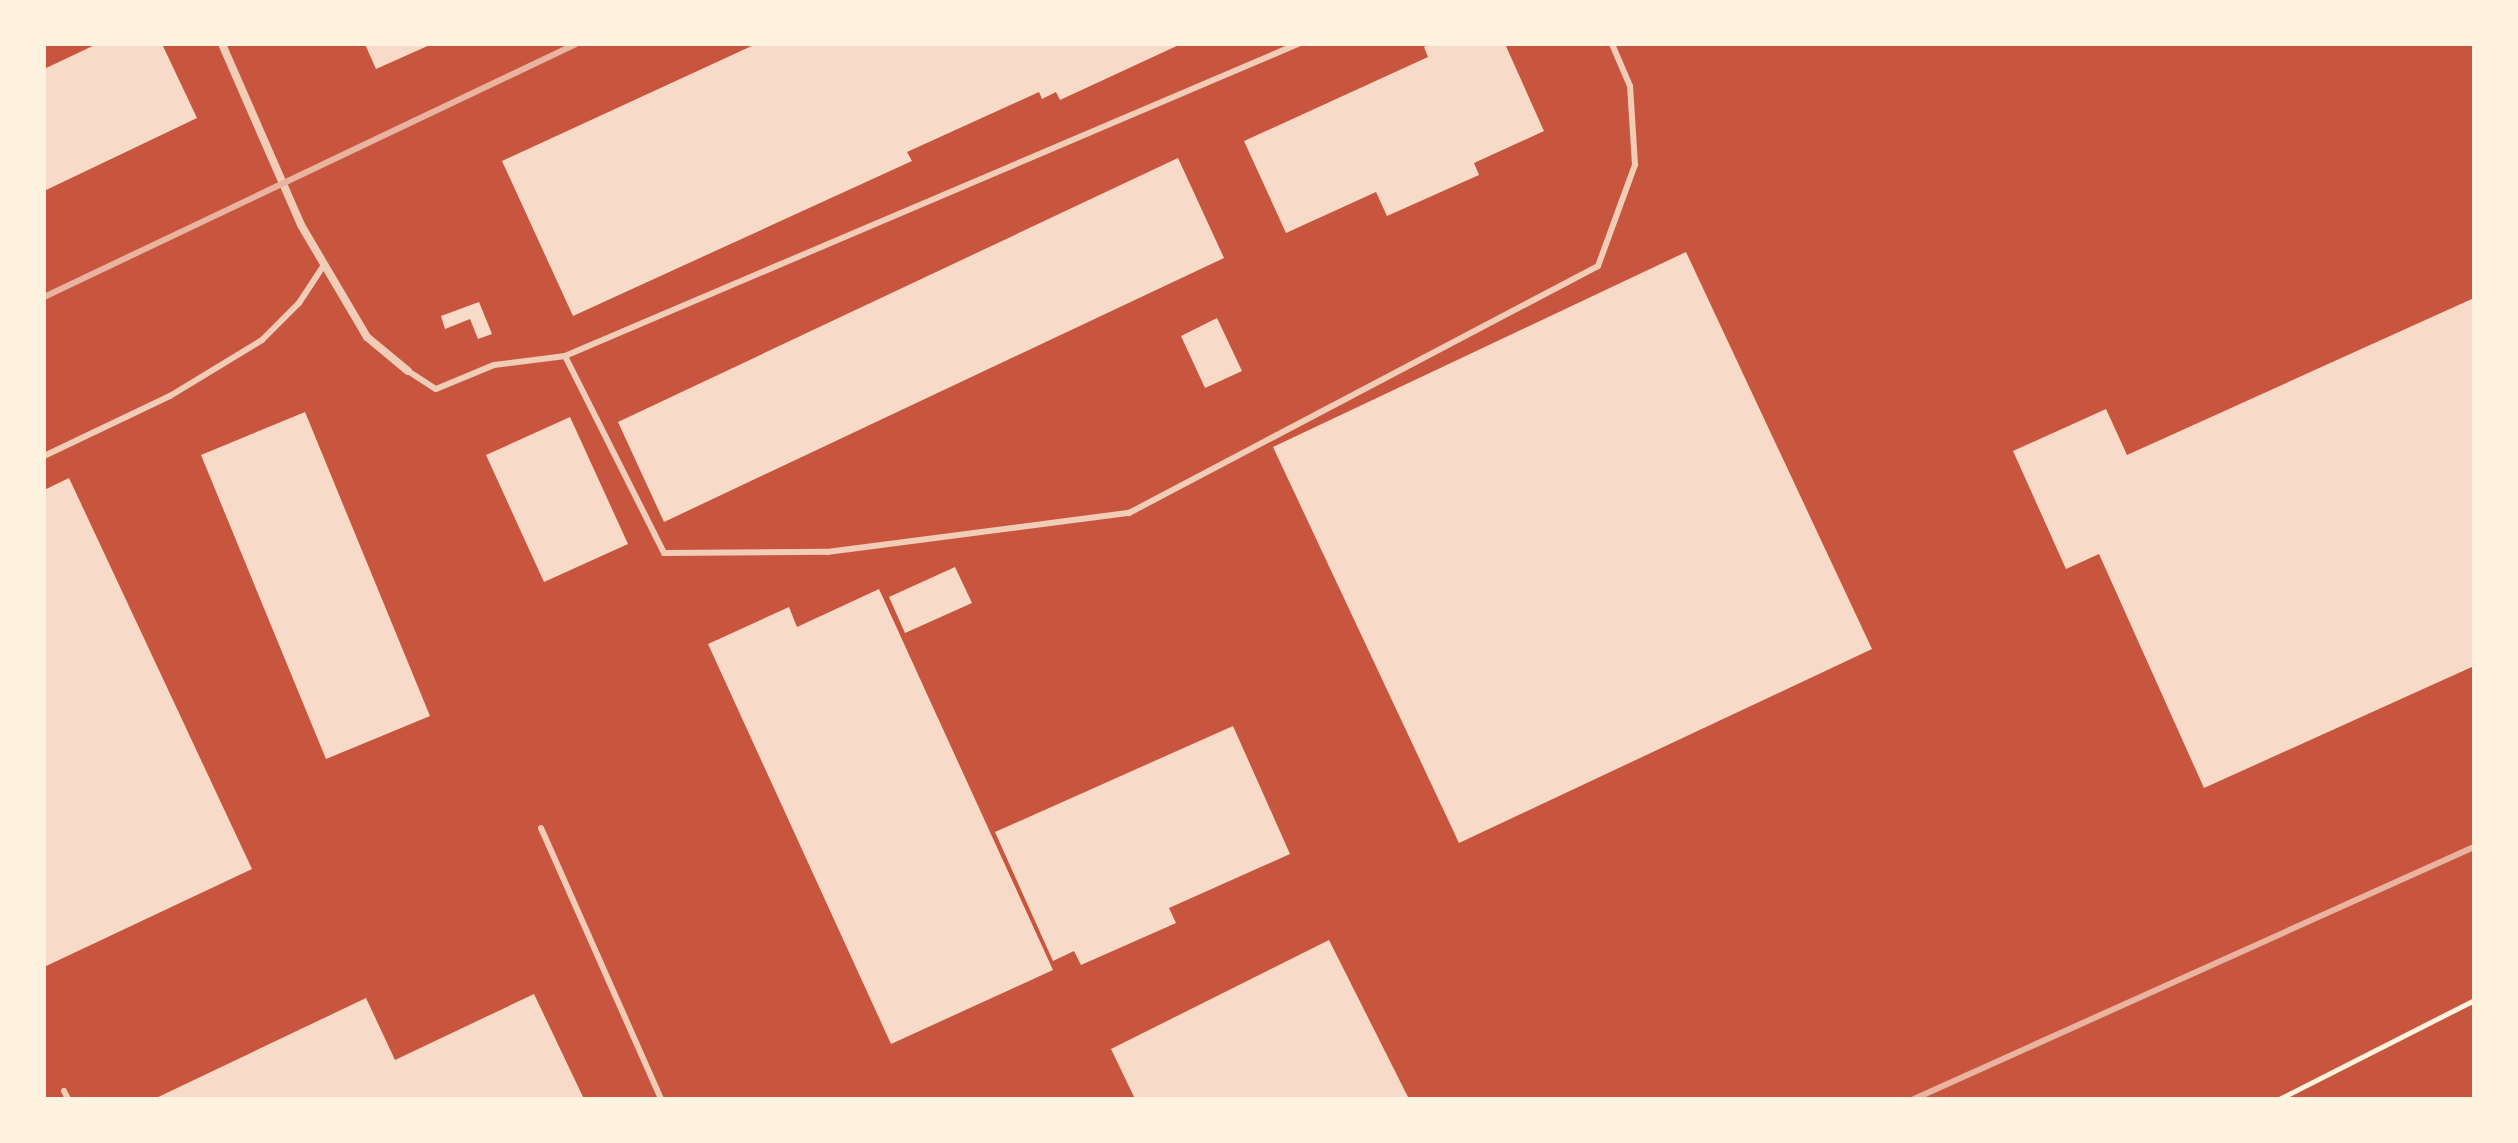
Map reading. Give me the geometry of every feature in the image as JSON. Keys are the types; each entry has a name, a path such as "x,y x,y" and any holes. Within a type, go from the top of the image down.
{"street":[{"path":"222,44 301,225 367,337 408,371"}],"lane":[{"path":"408,371 436,389 494,365 565,356 1298,44"},
{"path":"565,356 664,553 827,552 1129,513 1598,266 1635,165 1630,86 1612,44"},
{"path":"44,456 170,396 262,340 299,303 324,265"},
{"path":"541,828 661,1099"},
{"path":"64,1091 68,1099"}],"path":[{"path":"2279,1099 2474,1000"}],"building":[{"path":"97,44 162,44 197,118 44,191 44,69"},
{"path":"365,44 432,44 376,69"},
{"path":"756,44 1181,44 1060,100 1056,92 1042,99 1039,92 907,152 912,161 573,316 502,161"},
{"path":"1430,44 1505,44 1544,131 1474,163 1479,175 1387,216 1376,192 1286,233 1244,141 1428,57 1424,47"},
{"path":"1178,158 1224,258 664,522 618,422"},
{"path":"1686,252 1872,649 1459,843 1273,447"},
{"path":"2474,298 2474,666 2204,788 2099,554 2066,569 2013,451 2106,409 2127,455"},
{"path":"479,302 492,334 478,339 470,319 445,329 441,316"},
{"path":"1217,318 1242,371 1205,388 1181,336"},
{"path":"305,412 430,716 326,759 201,455"},
{"path":"570,417 628,544 544,582 486,455"},
{"path":"69,478 252,869 44,967 44,490"},
{"path":"955,567 972,603 905,633 889,597"},
{"path":"879,589 1053,970 891,1044 708,644 789,607 797,627"},
{"path":"1233,726 1290,854 1169,908 1176,923 1081,965 1074,951 1053,961 995,832"},
{"path":"1329,940 1409,1099 1135,1099 1111,1049"},
{"path":"534,994 584,1099 154,1099 366,998 395,1060"}],"railway":[{"path":"44,297 576,44"},
{"path":"1914,1099 2474,847"}]}
